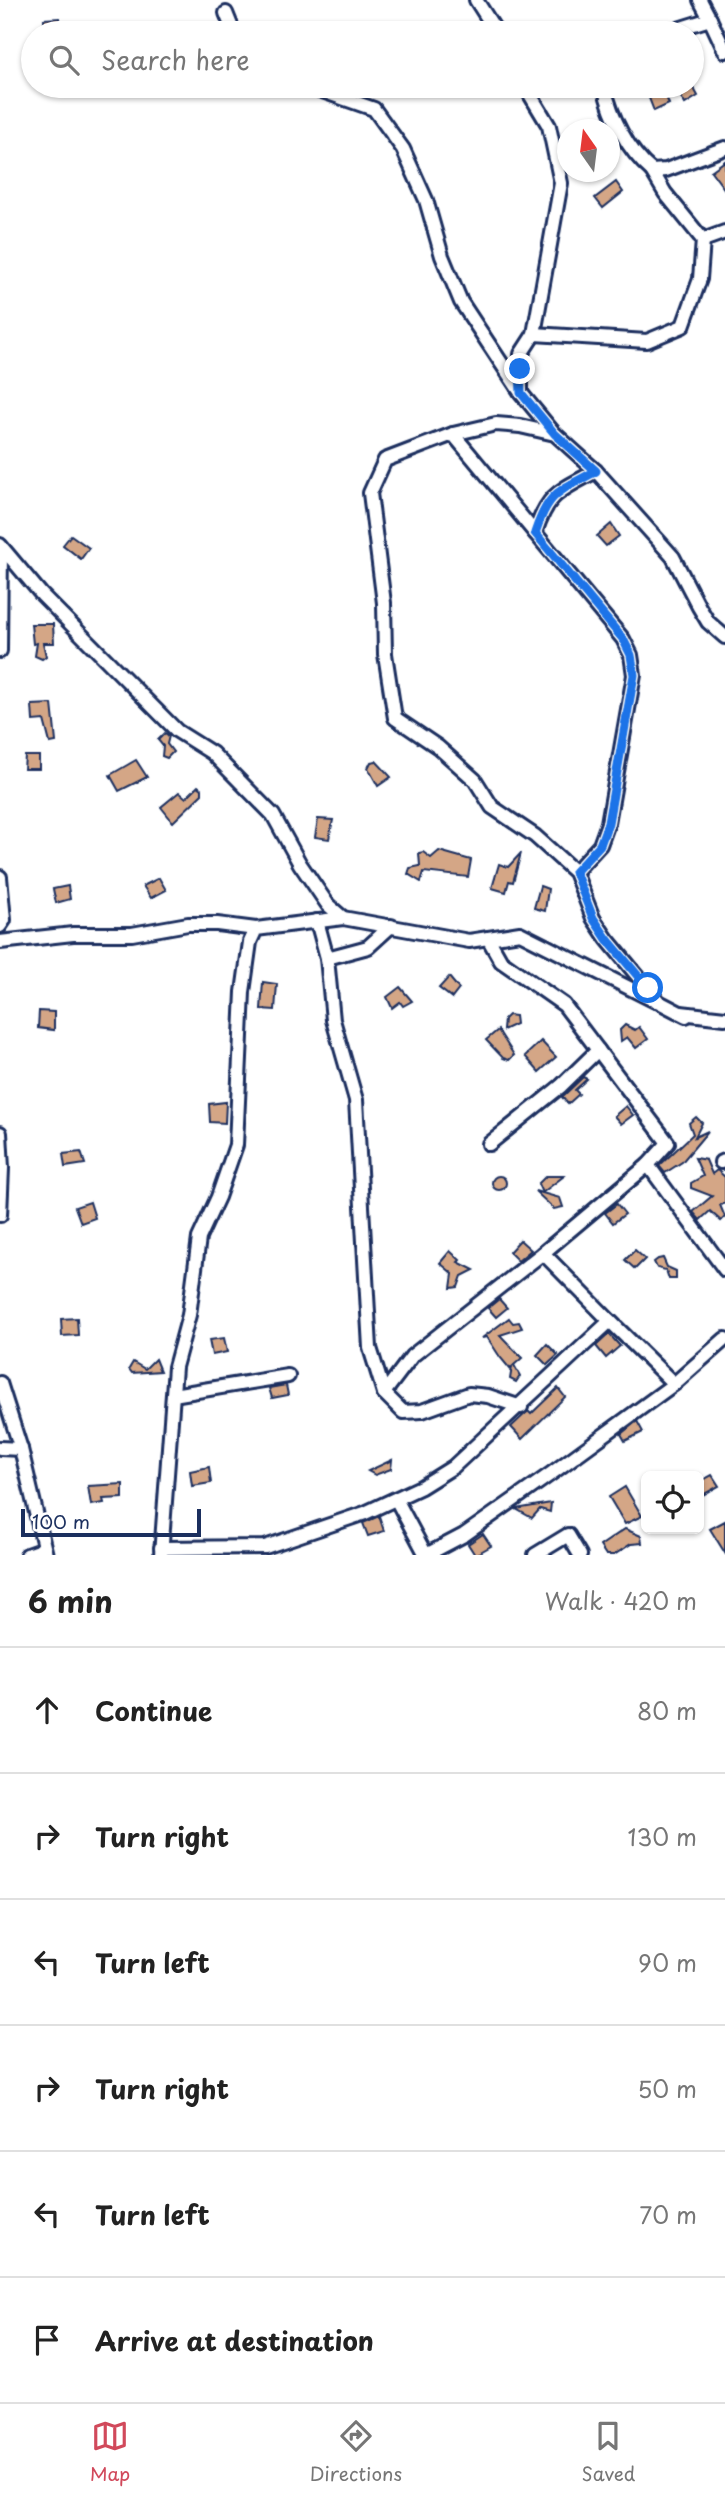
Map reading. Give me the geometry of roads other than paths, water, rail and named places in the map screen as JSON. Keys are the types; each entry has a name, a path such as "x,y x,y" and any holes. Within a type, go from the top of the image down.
{"street":[{"path":"476,0 489,21"},
{"path":"700,0 725,51"},
{"path":"226,13 229,21"},
{"path":"703,21 709,19"},
{"path":"342,98 374,109 403,149 426,200 442,256 461,302 521,393 555,434 596,471 673,556 708,622 725,637"},
{"path":"521,393 521,354 534,334 561,183 549,126 532,98"},
{"path":"534,334 647,341 683,326 700,279 703,240 665,193 652,170 634,156 607,98"},
{"path":"652,170 666,170 725,148"},
{"path":"703,240 725,232"},
{"path":"555,434 520,426 496,425 453,434 385,460 370,493 384,603 385,654 395,718 438,747 475,780 492,807 535,836 575,872 593,918 607,939 659,1002 686,1016"},
{"path":"453,434 623,639 631,655 634,675 608,823 600,845 575,872"},
{"path":"535,533 544,506 554,495 596,471"},
{"path":"0,651 1,547"},
{"path":"1,547 41,595 177,731 212,753 273,815 328,905 343,918"},
{"path":"0,877 4,920 0,926"},
{"path":"0,942 73,934 132,934 188,924 218,924 257,929 343,918 469,941 520,933 686,1016 725,1018"},
{"path":"317,921 327,958 333,1020 356,1100 370,1348 384,1393 403,1412 422,1411 469,1394 488,1396 521,1407"},
{"path":"327,958 368,947 391,926"},
{"path":"257,929 250,942 243,992 236,1145 218,1197 199,1238 189,1315 175,1367 161,1552 265,1548 333,1525 396,1499 453,1467 521,1407 610,1321"},
{"path":"384,1393 412,1356 543,1253 648,1165 668,1143 564,1005 501,961 488,938"},
{"path":"489,1144 561,1086 598,1050"},
{"path":"0,1133 0,1215"},
{"path":"648,1165 725,1270"},
{"path":"543,1253 674,1384"},
{"path":"396,1499 426,1555 464,1535 674,1384 725,1339"},
{"path":"173,1395 288,1376"},
{"path":"0,1384 21,1449 45,1552 27,1555"},
{"path":"0,1448 21,1449"},
{"path":"534,1555 568,1535 580,1555"}]}
